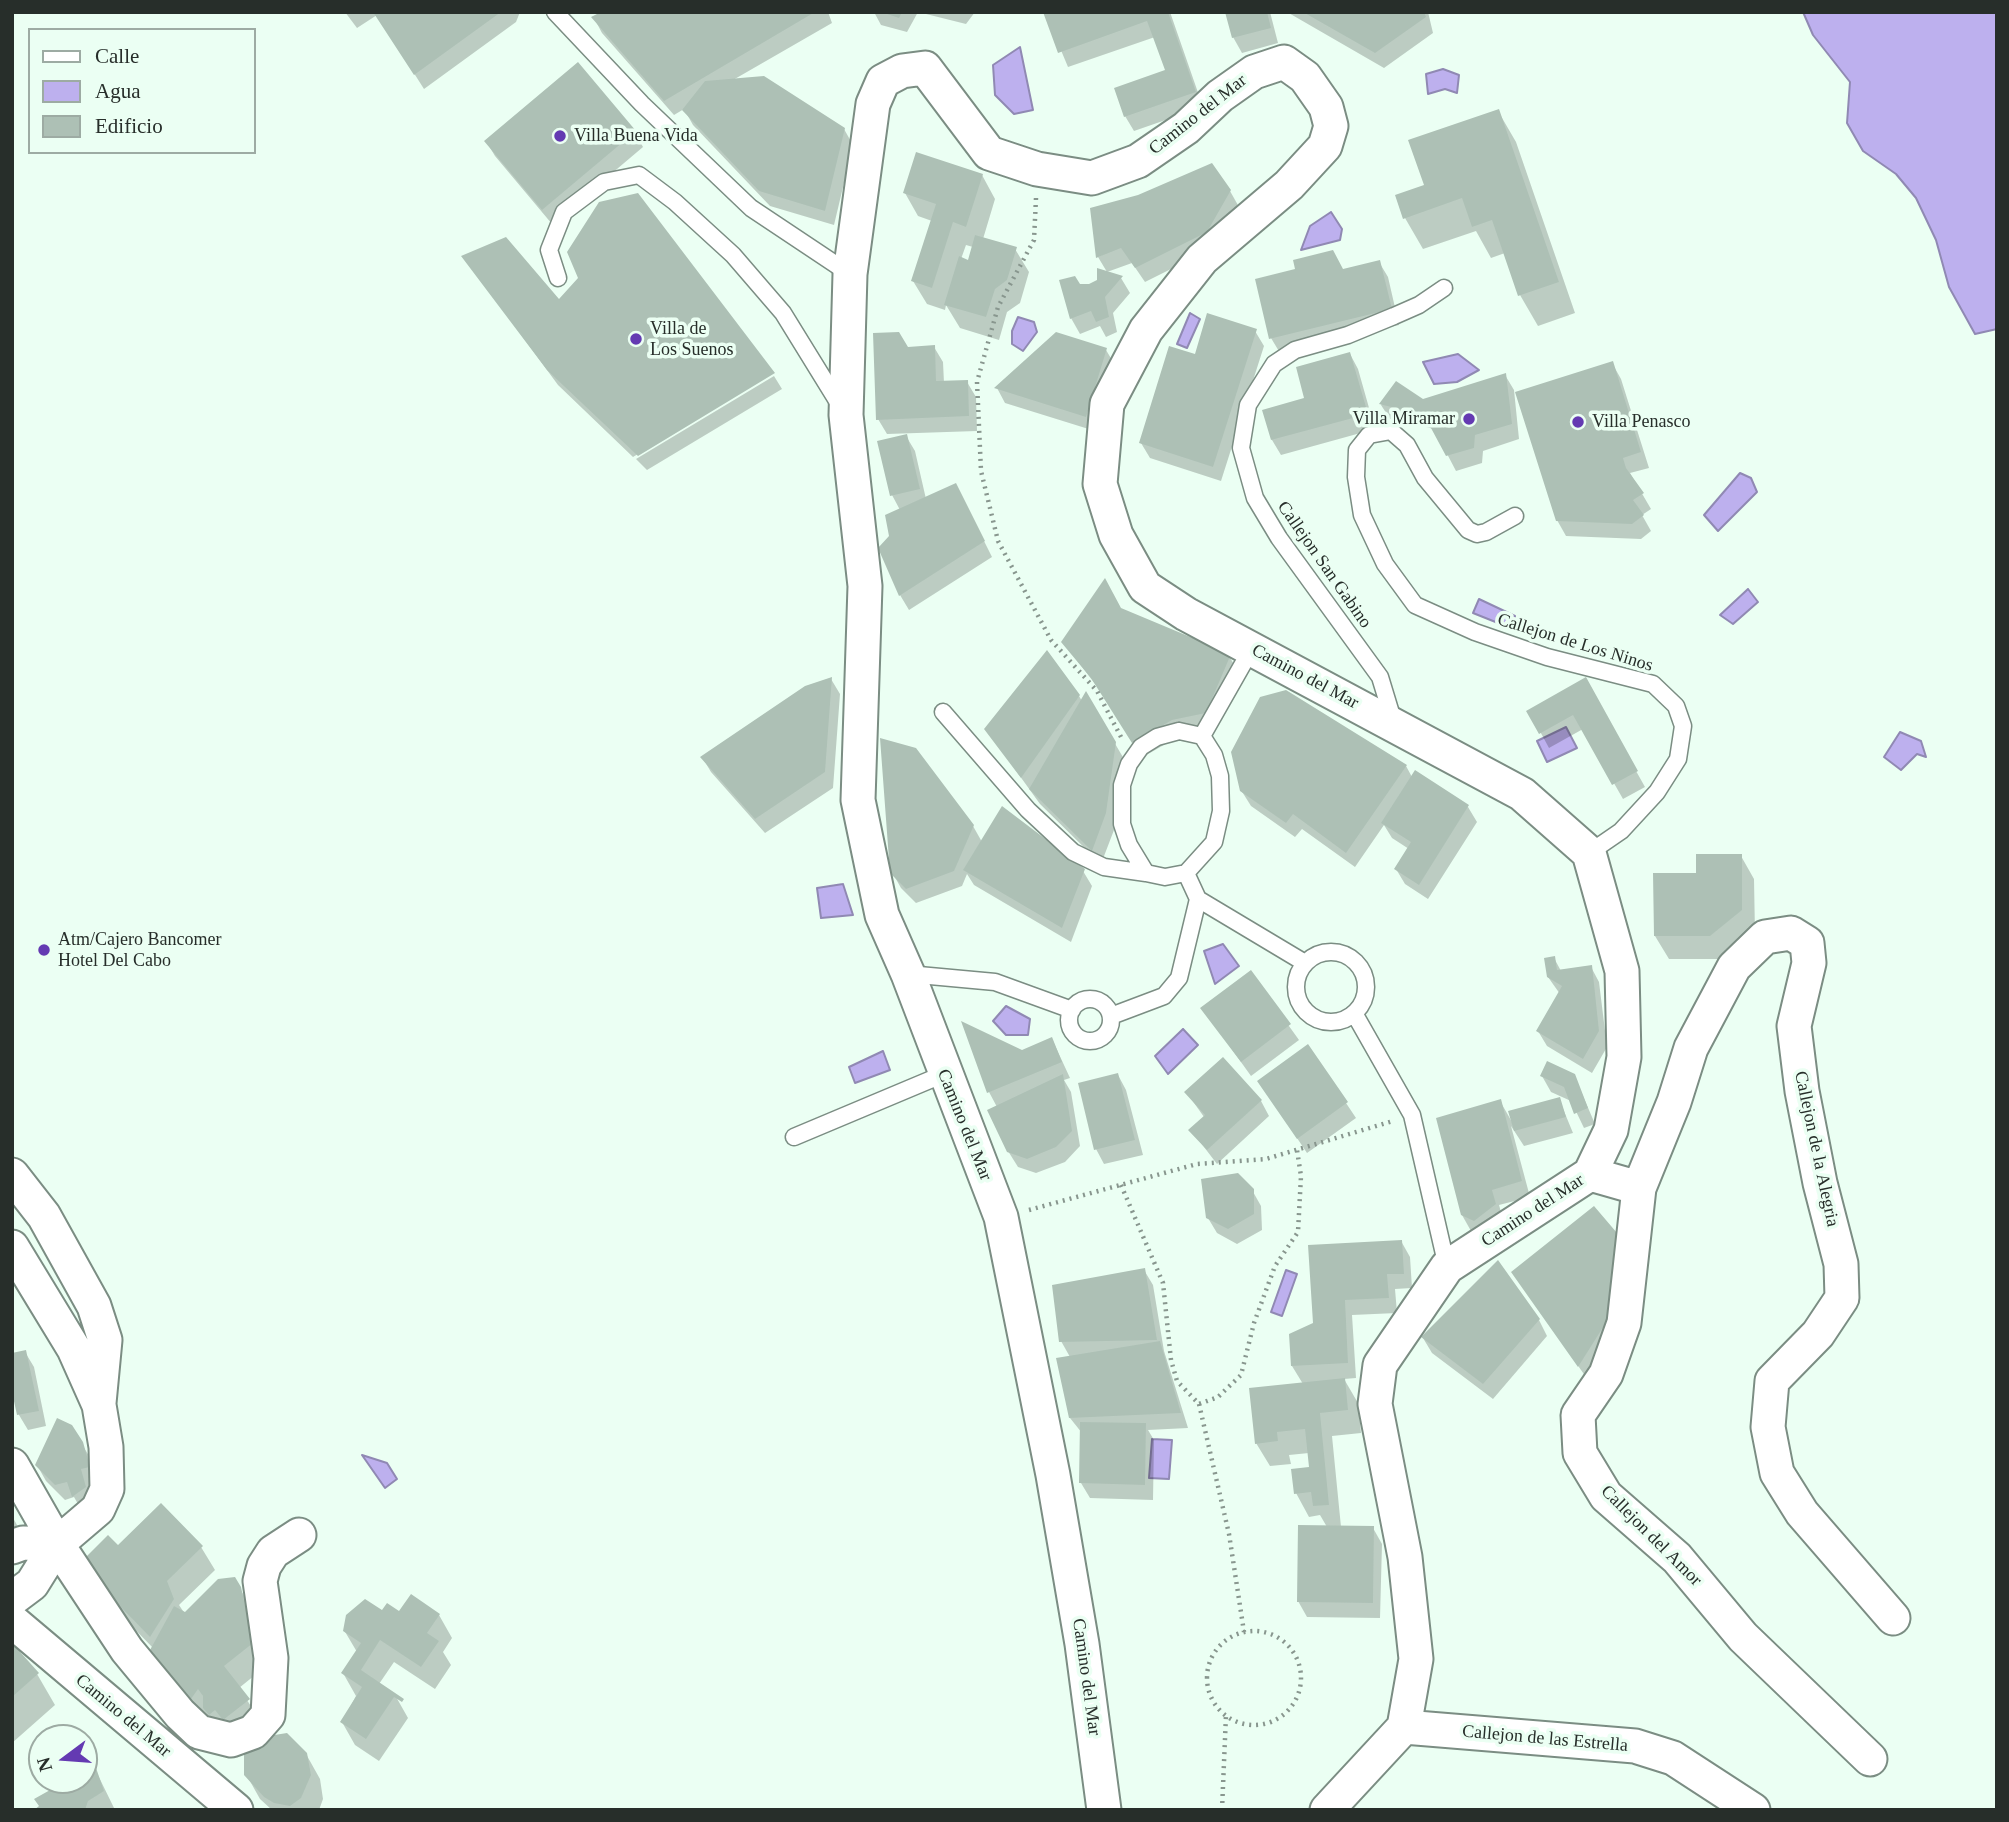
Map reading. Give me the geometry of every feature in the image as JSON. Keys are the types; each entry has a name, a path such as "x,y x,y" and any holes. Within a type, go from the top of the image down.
{"street":[{"name":"Camino del Mar","path":"1104,1810 1082,1644 1053,1475 1001,1217 944,1074 908,974 882,915 858,800 865,586 846,415 850,274 873,104 883,81 902,71 925,68 989,153 1037,169 1092,177 1138,161 1186,128 1220,96 1254,72 1284,62 1306,77 1325,107 1331,126 1325,146 1289,184 1202,259 1146,330 1107,404 1100,484 1116,535 1145,587 1186,614 1522,794 1589,853 1622,971 1624,1057 1611,1130 1590,1174 1447,1267 1380,1365 1375,1404 1405,1557 1416,1659 1404,1727"},
{"name":"Callejon de la Alegria","path":"1639,1188 1674,1102 1691,1048 1734,967 1765,937 1791,933 1807,943 1809,963 1794,1026 1802,1091 1820,1183 1841,1264 1842,1298 1818,1334 1772,1381 1768,1427 1777,1473 1802,1513 1893,1618"},
{"path":"1590,1174 1639,1188"},
{"path":"12,1175 44,1216 94,1306 105,1340 99,1405"},
{"name":"Callejon del Amor","path":"1639,1188 1624,1323 1606,1374 1578,1415 1580,1453 1606,1496 1677,1559 1742,1637 1870,1759"},
{"path":"12,1247 74,1349 99,1405 106,1447 107,1489 98,1509 57,1544 32,1584 12,1599"},
{"path":"12,1465 57,1544 127,1650 180,1714 200,1732 231,1740 253,1732 268,1715 271,1658 260,1581 264,1566 273,1552 299,1535"},
{"path":"12,1548 23,1543 57,1544"},
{"name":"Camino del Mar","path":"12,1621 236,1810"},
{"path":"1327,1810 1404,1727"},
{"name":"Callejon de las Estrella","path":"1404,1727 1635,1746 1673,1758 1719,1798 1753,1810"}],"lane":[{"path":"555,12 642,104 751,208 850,274"},
{"path":"558,278 549,250 564,212 604,182 639,175 675,202 733,254 783,313 846,415"},
{"name":"Callejon San Gabino","path":"1394,725 1380,677 1279,538 1255,498 1241,448 1248,405 1274,364 1295,350 1348,335 1419,305 1444,288"},
{"name":"Callejon de Los Ninos","path":"1515,516 1486,533 1477,534 1468,530 1425,478 1406,445 1391,431 1369,435 1357,450 1356,477 1362,516 1385,564 1415,605 1475,632 1546,657 1653,684 1676,706 1683,726 1678,759 1657,792 1621,831 1589,853"},
{"path":"1202,736 1252,648"},
{"path":"943,712 1028,810 1073,852 1104,866 1165,877 1186,873 1214,842 1221,811 1220,776 1214,755 1202,736 1179,731 1157,737 1141,747 1129,764 1122,785 1122,824 1129,845 1146,873"},
{"path":"1186,873 1198,899 1305,963"},
{"path":"1111,1016 1164,996 1179,978 1198,899"},
{"path":"1336,952 1356,962 1362,971 1365,994 1354,1013 1333,1022 1310,1016 1297,996 1296,984 1305,963 1325,953 1336,952"},
{"path":"908,974 995,982 1072,1010"},
{"path":"1093,999 1105,1004 1111,1016 1111,1023 1104,1036 1092,1041 1084,1040 1070,1025 1072,1010 1081,1001 1093,999"},
{"path":"1354,1013 1412,1115 1447,1267"},
{"path":"794,1137 944,1074"}],"path":[{"path":"1037,169 1034,240 998,307 977,383 981,471 998,541 1051,640 1097,691 1121,734 1129,764"},
{"path":"1001,1217 1197,1164 1266,1159 1412,1115"},
{"path":"1199,1404 1218,1397 1241,1375 1254,1323 1275,1266 1298,1232 1301,1176 1297,1150"},
{"path":"1121,1185 1163,1283 1171,1360 1177,1381 1199,1404 1229,1534 1244,1632"},
{"path":"1244,1632 1267,1633 1287,1645 1299,1665 1300,1688 1289,1709 1271,1722 1255,1725 1226,1715 1215,1704 1209,1690 1211,1660 1230,1637 1244,1632"},
{"path":"1222,1810 1226,1715"}],"water":[{"path":"1803,12 1997,12 1997,329 1975,334 1949,287 1936,240 1916,198 1896,174 1863,151 1847,123 1850,82 1813,35"},
{"path":"1020,47 1033,110 1014,114 995,95 993,65"},
{"path":"1443,69 1459,75 1457,93 1445,89 1428,94 1426,74"},
{"path":"1331,212 1342,229 1340,240 1301,250 1310,226"},
{"path":"1190,313 1200,319 1187,348 1177,344"},
{"path":"1018,317 1034,322 1037,332 1023,351 1012,344 1012,331"},
{"path":"1458,354 1479,370 1457,382 1434,384 1423,362"},
{"path":"1740,473 1751,478 1757,492 1718,531 1704,515"},
{"path":"1748,589 1758,602 1733,624 1720,615"},
{"path":"1479,599 1515,616 1513,629 1473,613"},
{"path":"1566,727 1577,748 1547,762 1537,741"},
{"path":"1900,732 1921,741 1926,757 1917,754 1901,770 1884,757"},
{"path":"843,884 853,915 821,918 817,888"},
{"path":"1223,944 1239,966 1215,984 1204,951"},
{"path":"1006,1006 1030,1019 1028,1035 1006,1035 993,1021"},
{"path":"1183,1029 1198,1045 1168,1074 1155,1056"},
{"path":"883,1051 890,1070 855,1083 849,1067"},
{"path":"1286,1270 1297,1274 1282,1316 1271,1312"},
{"path":"1152,1439 1172,1440 1169,1479 1149,1478"},
{"path":"362,1455 387,1463 397,1479 385,1488"}],"building":[{"path":"373,12 501,12 414,75"},
{"path":"601,12 815,12 664,101 591,17"},
{"path":"881,12 902,12 899,18"},
{"path":"1043,12 1168,12 1196,92 1124,117 1114,88 1165,70 1147,21 1058,53"},
{"path":"1225,12 1267,12 1271,28 1232,38"},
{"path":"1303,12 1424,12 1426,17 1375,53"},
{"name":"Villa Buena Vida","path":"578,62 636,131 542,210 484,141"},
{"path":"764,76 845,128 825,211 759,191 682,110 705,81"},
{"path":"1499,109 1559,282 1518,296 1492,220 1472,227 1462,198 1403,219 1395,195 1424,185 1408,140"},
{"path":"916,152 983,174 966,227 953,222 932,288 911,281 936,204 903,193"},
{"path":"1212,163 1231,190 1207,232 1135,268 1121,248 1096,258 1090,208 1138,195"},
{"name":"Villa de Los Suenos","path":"638,193 775,373 638,456 547,370 461,256 506,237 559,299 578,278 567,252 599,202"},
{"path":"975,235 1017,247 1007,280 995,289 986,317 944,305 959,256 968,260"},
{"path":"1333,250 1343,269 1380,260 1392,309 1269,339 1255,279 1295,269 1293,260"},
{"path":"1097,268 1123,276 1105,297 1109,317 1096,322 1091,311 1070,319 1059,280 1075,276 1080,284 1089,284 1097,280"},
{"path":"1207,313 1257,329 1213,467 1139,443 1169,346 1195,354"},
{"path":"899,332 908,347 935,345 936,381 968,380 969,416 876,420 873,333"},
{"path":"1056,332 1107,348 1086,417 994,388"},
{"path":"1350,352 1368,414 1271,440 1262,410 1304,398 1296,367"},
{"name":"Villa Penasco","path":"1613,361 1641,452 1623,458 1626,468 1644,493 1633,500 1644,515 1632,524 1556,521 1515,392"},
{"name":"Villa Miramar","path":"1506,373 1512,424 1475,435 1474,448 1446,456 1424,415 1379,404 1396,381 1423,399"},
{"path":"907,434 920,489 890,496 877,441"},
{"path":"956,483 985,541 899,596 878,548 889,536 885,515"},
{"path":"1105,578 1121,608 1231,654 1206,713 1172,720 1132,743 1091,678 1061,642"},
{"path":"1047,650 1080,695 1021,778 984,729"},
{"path":"832,677 825,772 755,819 700,757 805,686"},
{"path":"1586,677 1638,771 1612,785 1573,715 1539,734 1526,711"},
{"path":"1286,690 1407,765 1346,853 1293,814 1286,823 1240,791 1231,752 1260,697"},
{"path":"1086,691 1116,742 1106,813 1092,851 1029,789"},
{"path":"880,738 916,748 974,825 954,871 906,889 890,873"},
{"path":"1415,770 1469,805 1419,885 1394,869 1411,842 1381,823"},
{"path":"1002,806 1085,869 1062,928 963,870"},
{"path":"1696,854 1742,854 1742,910 1710,936 1654,936 1653,873 1696,873"},
{"path":"1555,956 1557,970 1592,965 1599,1031 1583,1059 1536,1031 1562,986 1547,977 1544,958"},
{"path":"1251,970 1291,1024 1241,1062 1200,1008"},
{"path":"961,1021 1022,1050 1052,1037 1062,1062 987,1093"},
{"path":"1308,1044 1348,1102 1297,1139 1257,1081"},
{"path":"1223,1057 1262,1100 1207,1150 1188,1130 1205,1115 1184,1092"},
{"path":"1547,1061 1575,1074 1588,1108 1574,1114 1564,1087 1540,1076"},
{"path":"1118,1073 1135,1140 1094,1150 1078,1083"},
{"path":"1063,1074 1072,1131 1056,1147 1027,1159 1007,1152 987,1110"},
{"path":"1560,1097 1566,1117 1514,1131 1508,1111"},
{"path":"1501,1099 1522,1181 1492,1190 1496,1204 1474,1221 1461,1215 1436,1118"},
{"path":"1238,1173 1254,1189 1254,1214 1228,1229 1206,1218 1201,1179"},
{"path":"1594,1206 1623,1240 1612,1313 1578,1367 1511,1272"},
{"path":"1402,1240 1404,1274 1387,1274 1389,1298 1345,1300 1348,1363 1291,1366 1289,1334 1313,1323 1308,1245"},
{"path":"1498,1260 1540,1319 1483,1384 1421,1337"},
{"path":"1145,1268 1157,1340 1059,1342 1052,1285"},
{"path":"1160,1341 1181,1413 1069,1418 1056,1358"},
{"path":"26,1350 39,1411 17,1415 12,1392 12,1353"},
{"path":"1345,1378 1348,1410 1320,1413 1329,1505 1313,1506 1311,1492 1294,1494 1291,1469 1309,1467 1305,1429 1277,1432 1278,1441 1255,1444 1249,1388"},
{"path":"57,1418 72,1425 83,1442 90,1467 81,1469 86,1487 72,1497 67,1482 55,1485 35,1465"},
{"path":"1080,1422 1146,1423 1145,1485 1079,1483"},
{"path":"161,1503 203,1546 167,1581 174,1599 150,1637 79,1564 108,1535 118,1545"},
{"path":"1298,1525 1374,1526 1373,1603 1297,1602"},
{"path":"235,1577 241,1587 253,1643 224,1666 250,1699 223,1720 215,1710 209,1715 203,1708 203,1696 198,1689 191,1699 150,1650 174,1606 185,1612 218,1579"},
{"path":"411,1594 440,1614 427,1633 439,1641 421,1667 380,1640 361,1670 404,1699 402,1702 394,1697 366,1739 340,1722 362,1687 341,1673 361,1643 343,1631 346,1615 365,1599 382,1610 387,1603 399,1611"},
{"path":"12,1643 39,1673 12,1697"},
{"path":"287,1733 307,1753 311,1775 301,1798 290,1806 274,1803 264,1797 244,1775 244,1753 262,1737"},
{"path":"98,1774 104,1791 88,1801 85,1810 34,1810 39,1806 34,1799 43,1794 98,1794"}],"place":[{"name":"Villa Buena Vida","path":"560,136"},
{"name":"Villa de Los Suenos","path":"636,339"},
{"name":"Villa Miramar","path":"1469,419"},
{"name":"Villa Penasco","path":"1578,422"},
{"name":"Atm/Cajero Bancomer Hotel Del Cabo","path":"44,950"}]}
